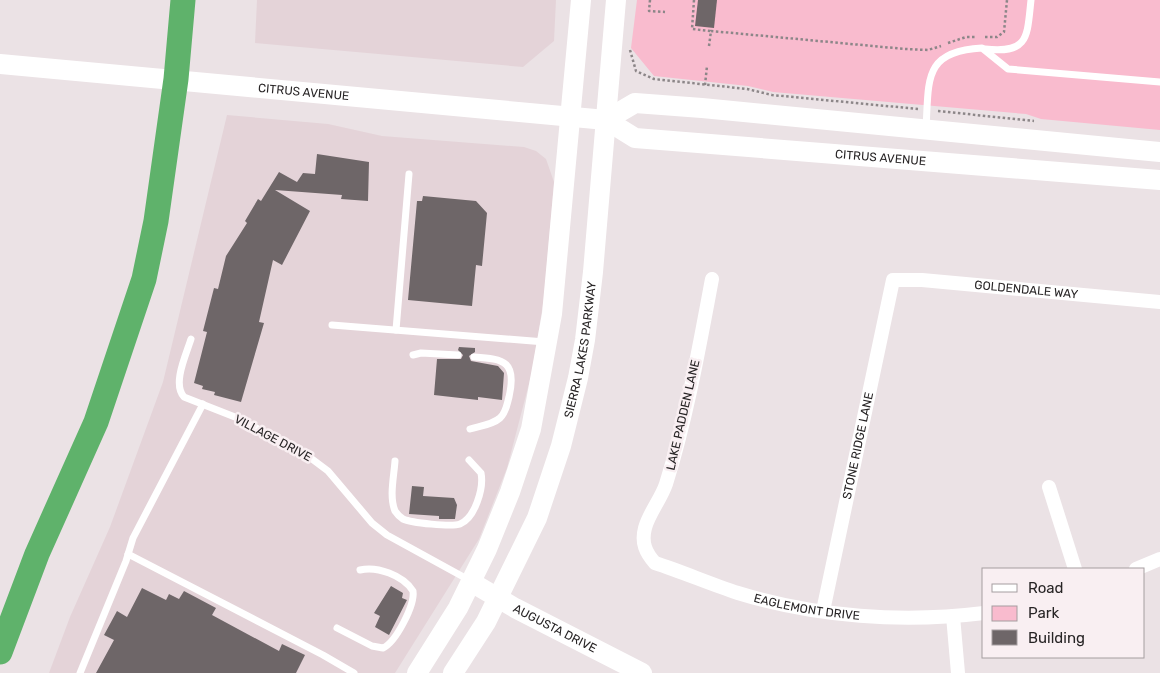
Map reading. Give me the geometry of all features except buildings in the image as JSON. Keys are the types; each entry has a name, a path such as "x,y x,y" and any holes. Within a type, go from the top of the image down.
{"highway":[{"path":"0,652 37,554 96,422 144,279 156,221 176,79 183,0"}],"main road":[{"path":"417,673 472,582 502,514 523,454 537,404 548,343 581,0"},
{"name":"SIERRA LAKES PARKWAY","path":"453,673 486,622 537,518 561,446 578,378 585,340 593,272 616,0"},
{"name":"CITRUS AVENUE","path":"0,64 606,120 635,138 1160,180"},
{"path":"606,120 635,103 1160,152"},
{"name":"AUGUSTA DRIVE","path":"472,582 498,598 642,673"}],"street":[{"name":"LAKE PADDEN LANE","path":"644,548 645,527 665,486 676,449 712,279"},
{"name":"GOLDENDALE WAY","path":"893,280 922,280 1160,302"},
{"name":"STONE RIDGE LANE","path":"823,611 893,280"},
{"path":"1049,487 1075,568"},
{"name":"EAGLEMONT DRIVE","path":"644,548 655,563 738,593 823,611 919,619 982,613"},
{"path":"1138,568 1160,559"},
{"path":"953,616 958,673"}],"lane":[{"path":"926,131 931,73 938,61 951,53 964,49 982,48 1004,51 1016,47 1024,39 1030,0"},
{"path":"982,48 1008,69 1160,82"},
{"path":"396,330 408,174"},
{"path":"332,325 548,343"},
{"name":"VILLAGE DRIVE","path":"191,339 179,383 180,393 184,397 240,419 312,458 328,472 372,523 386,535 472,582"},
{"path":"412,355 420,353 458,356"},
{"path":"470,429 494,422 503,416 512,384 510,371 503,361 474,357"},
{"path":"80,673 133,538 202,404"},
{"path":"395,461 393,503 398,515 408,520 453,525 462,523 470,515 482,484 481,473 469,460"},
{"path":"128,554 354,673"},
{"path":"337,628 372,646 383,648 392,641 413,603 413,591 405,582 380,570 360,570"}],"path":[{"path":"650,0 650,11 664,12"},
{"path":"694,0 692,29 928,50 966,37 1001,36 1004,32 1007,0"},
{"path":"709,46 711,31"},
{"path":"705,84 707,66"},
{"path":"636,71 654,80 747,89 772,95 1028,119 1037,122"}],"shaded area":[{"path":"257,0 556,0 554,41 523,67 255,43"},
{"path":"227,115 328,124 382,136 524,147 536,151 546,159 554,182 544,298 532,372 507,468 479,539 395,673 49,673 70,617 110,527 163,382"}],"green space":[{"path":"637,0 1160,0 1160,130 1041,119 1026,114 773,92 748,86 654,76 631,48"}]}
